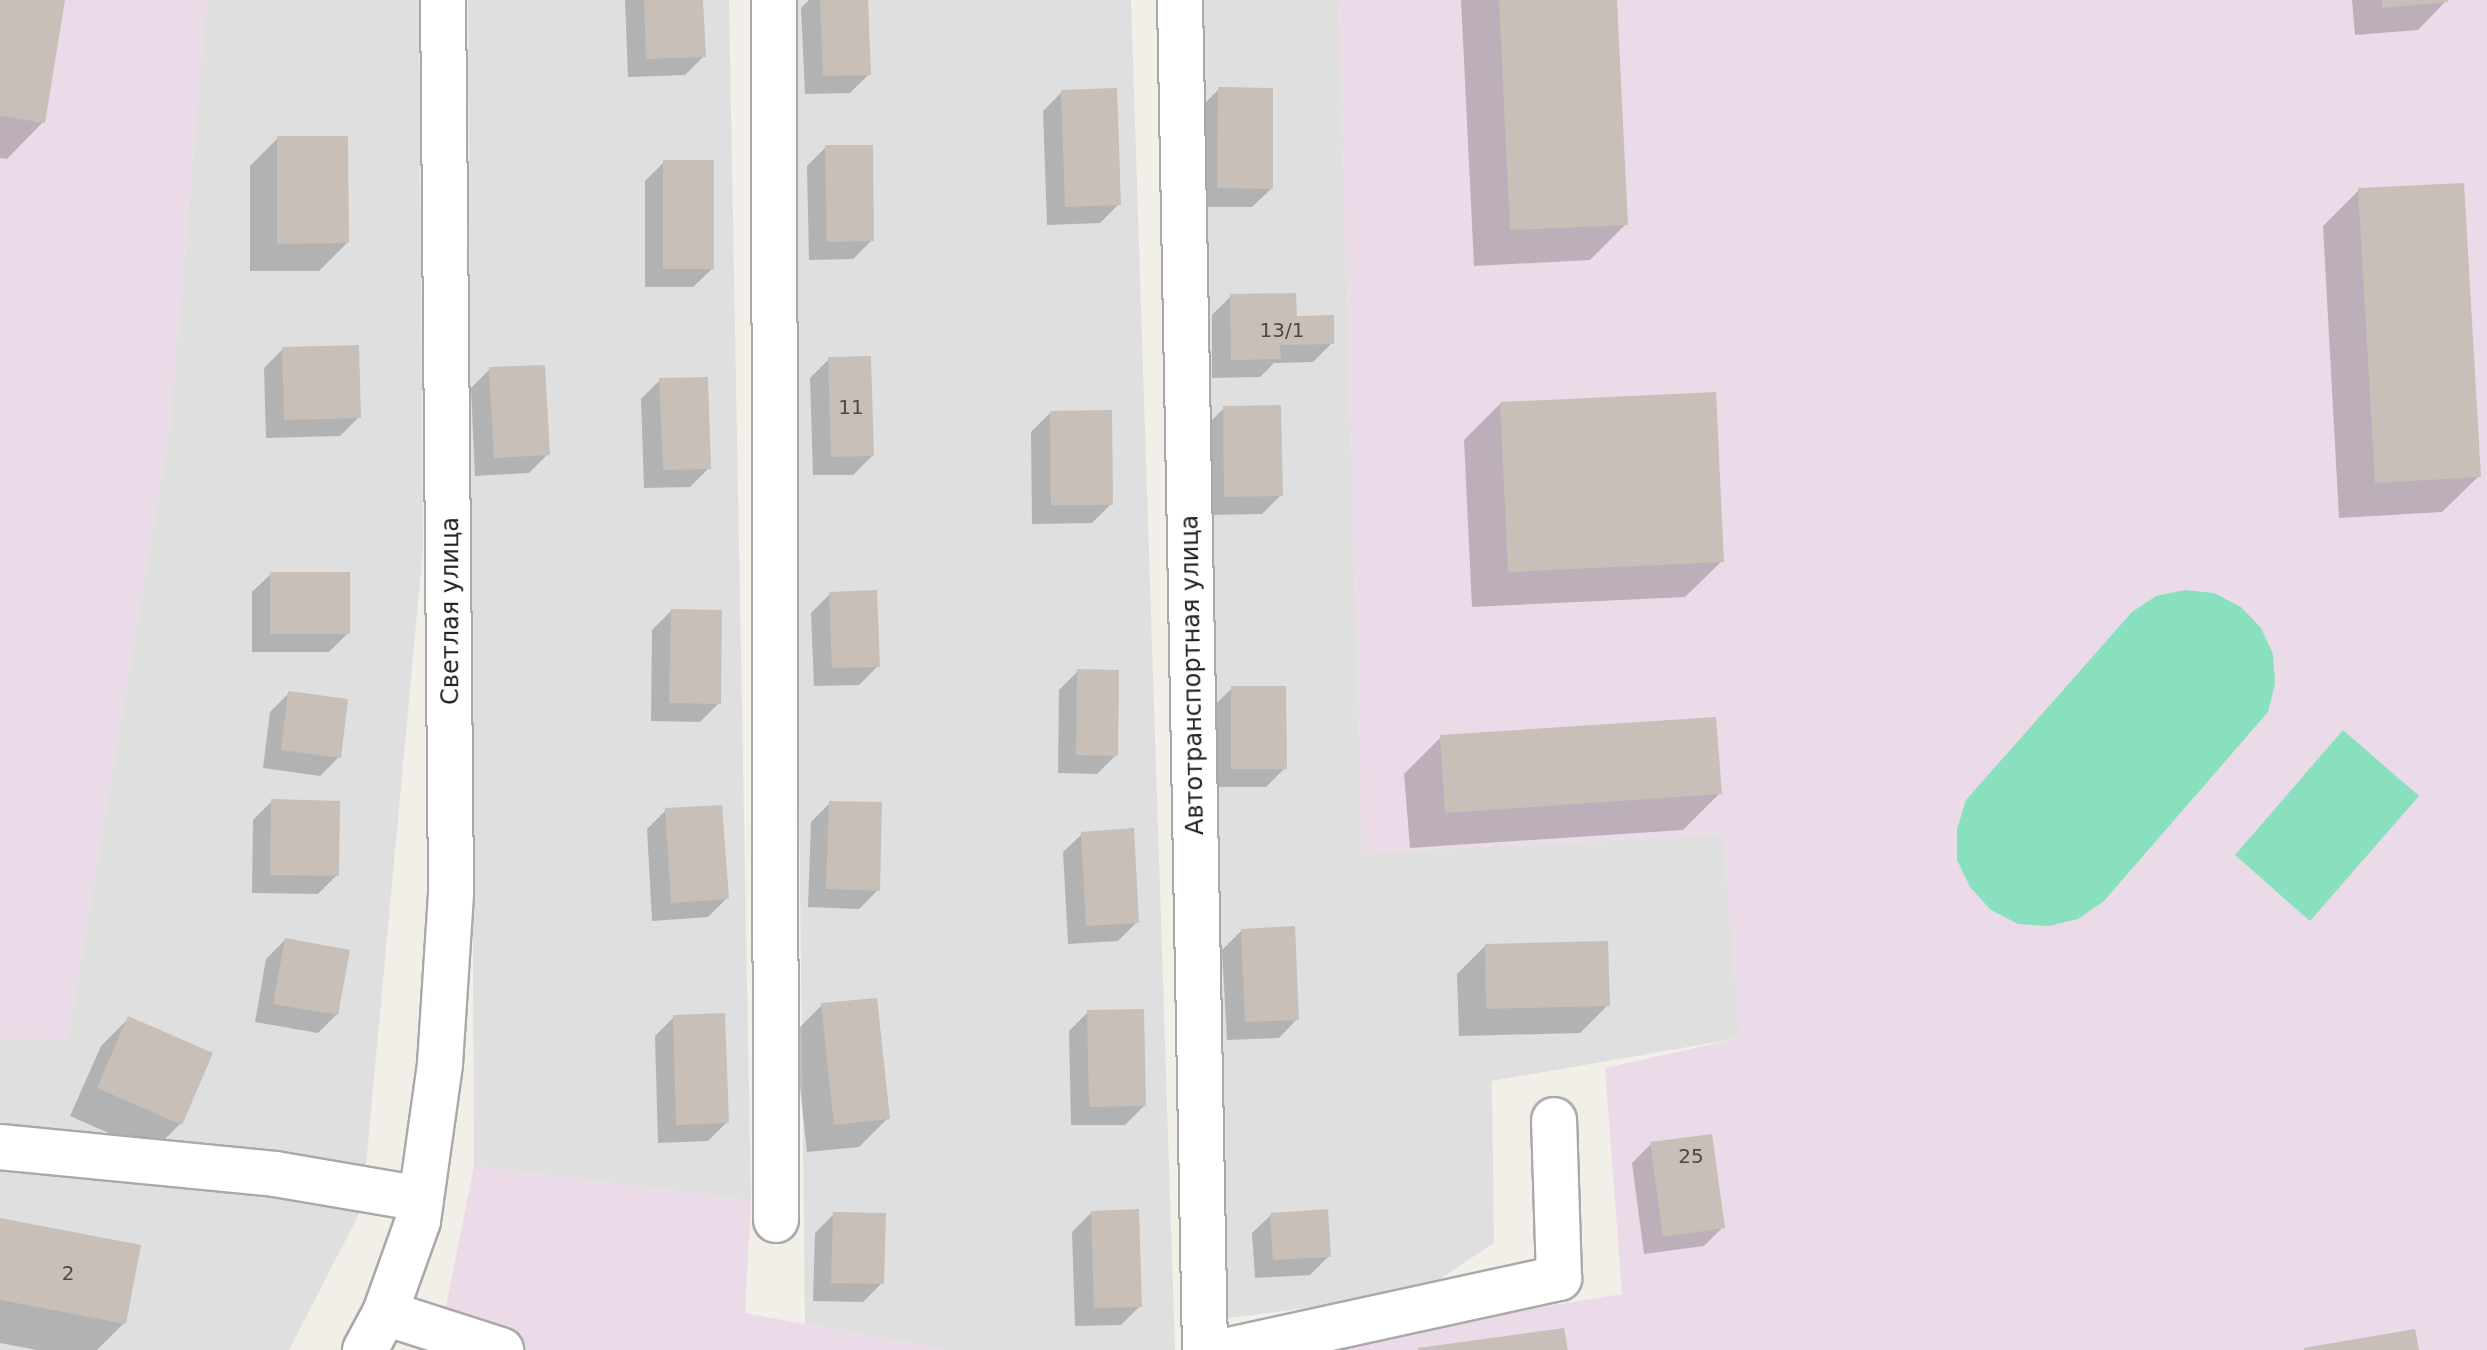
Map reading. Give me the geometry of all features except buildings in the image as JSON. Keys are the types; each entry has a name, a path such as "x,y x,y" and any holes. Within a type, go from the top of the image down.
{"street":[{"name":"Светлая улица","path":"375,1332 420,1210 440,1064 451,892 443,0"},
{"path":"774,0 776,1220"},
{"name":"Автотранспортная улица","path":"1180,0 1205,1350"},
{"path":"1229,1350 1559,1278 1554,1120"},
{"path":"0,1147 275,1174 420,1210"},
{"path":"375,1332 501,1350"}],"shaded area":[{"path":"0,0 206,0 170,421 67,1039 0,1037"},
{"path":"206,0 419,0 423,549 362,1208 289,1350 0,1350 0,1037 67,1039 170,421"},
{"path":"468,0 729,0 751,1201 474,1166"},
{"path":"790,0 1131,0 1175,1350 945,1350 805,1324"},
{"path":"1189,0 1339,0 1363,853 1723,834 1740,1038 1492,1081 1494,1243 1419,1293 1222,1319"},
{"path":"1339,0 2487,0 2487,1350 1344,1350 1343,1339 1622,1294 1605,1068 1740,1038 1723,834 1363,853"},
{"path":"474,1166 751,1201 745,1313 945,1350 437,1350"}],"green space":[{"path":"2185,590 2214,593 2241,607 2261,628 2273,654 2275,684 2268,712 2104,901 2078,919 2049,926 2018,924 1991,910 1970,887 1957,860 1957,829 1966,800 2132,612 2156,596"},
{"path":"2343,730 2419,796 2310,921 2235,855"}]}
